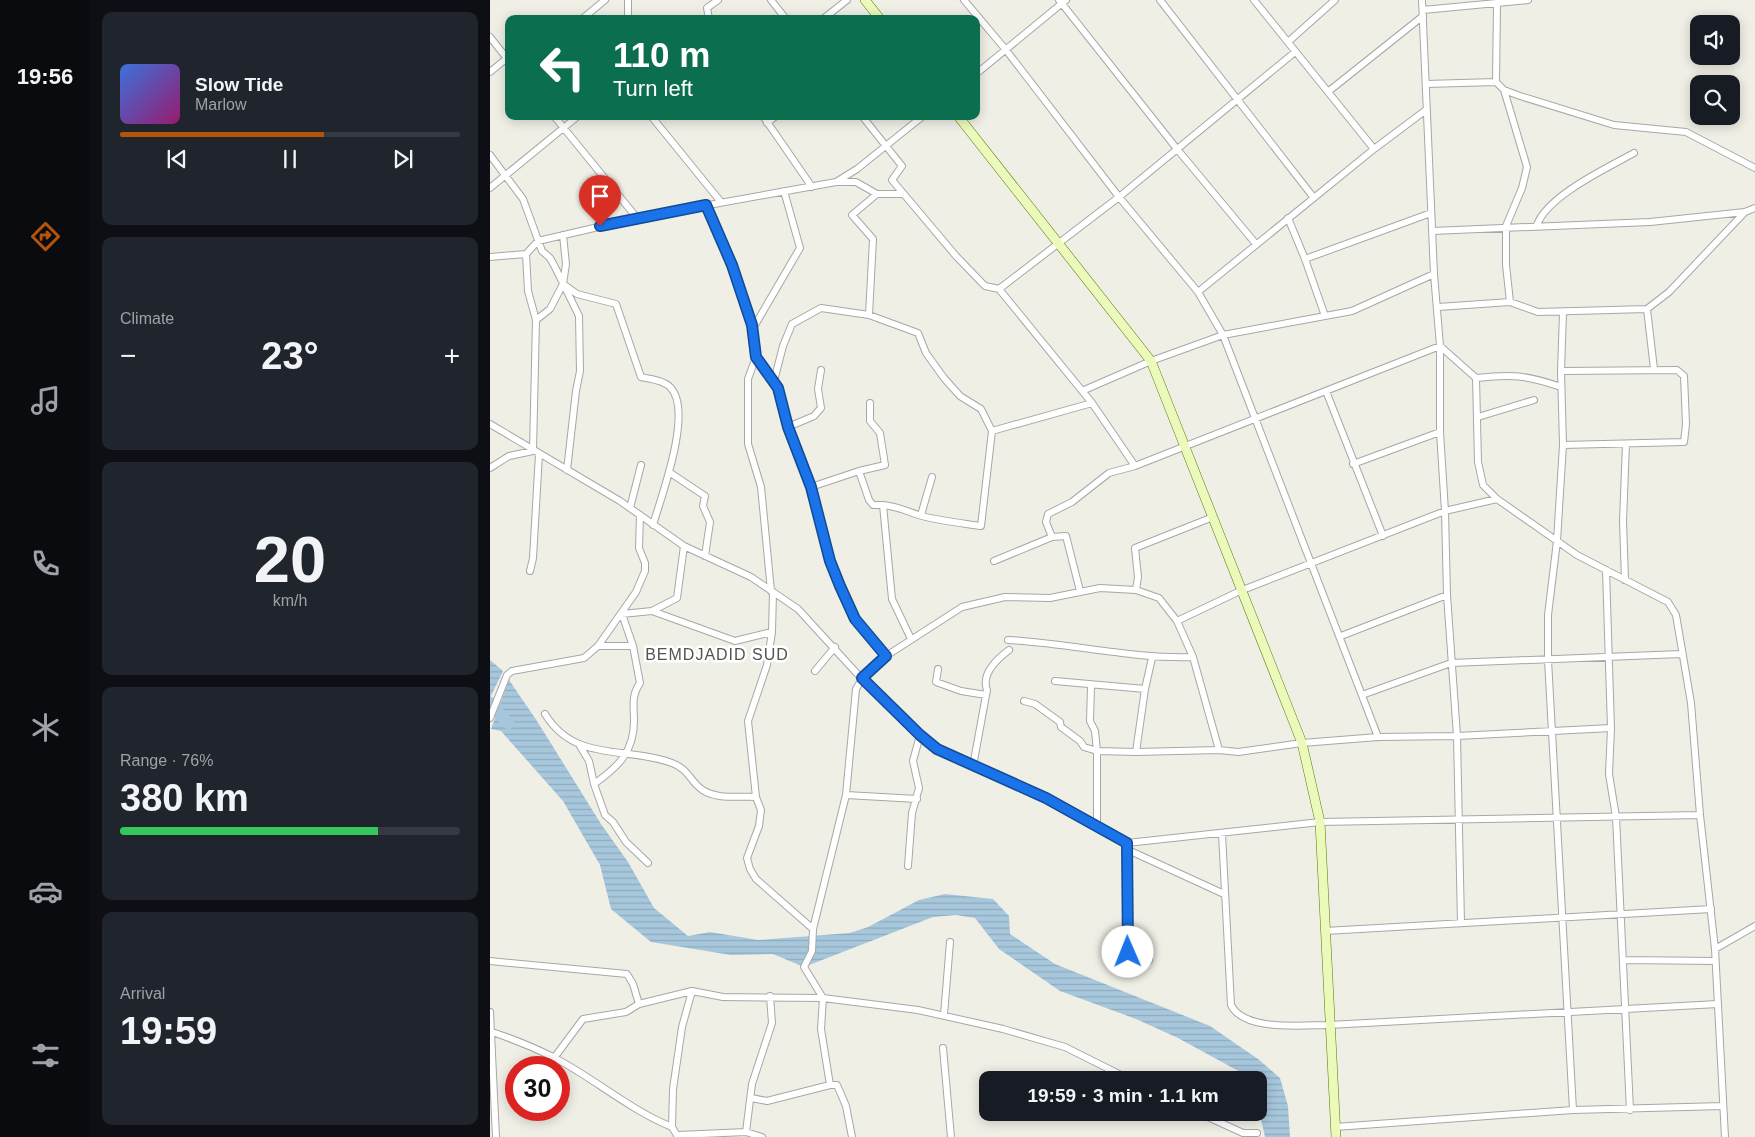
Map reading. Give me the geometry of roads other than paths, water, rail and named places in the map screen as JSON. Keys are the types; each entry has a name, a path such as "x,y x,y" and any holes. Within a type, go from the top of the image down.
{"street":[{"path":"587,15 605,0"},
{"path":"628,0 628,15"},
{"path":"708,15 707,8 718,0"},
{"path":"771,0 783,15"},
{"path":"828,15 847,0"},
{"path":"865,0 877,15"},
{"path":"964,0 977,15"},
{"path":"1160,0 1314,198"},
{"path":"1254,0 1374,149"},
{"path":"1288,42 1335,0"},
{"path":"1422,0 1434,274 1440,346 1440,432 1445,510 1447,595 1457,736 1462,923"},
{"path":"1329,91 1423,13 1528,0"},
{"path":"980,71 1063,1 1177,149 1256,244"},
{"path":"1497,4 1496,82 1504,90 1555,109 1614,126 1686,132 1755,168"},
{"path":"980,19 1119,197 1198,292 1223,335 1341,636 1378,737"},
{"path":"490,37 505,56"},
{"path":"999,289 1119,197 1295,52"},
{"path":"490,72 505,62"},
{"path":"1426,84 1496,82"},
{"path":"1504,90 1527,167 1522,188 1506,226 1506,265 1510,302"},
{"path":"1198,292 1374,149 1426,110"},
{"path":"557,120 637,218"},
{"path":"490,188 574,120"},
{"path":"654,120 721,202"},
{"path":"765,120 812,187"},
{"path":"767,123 771,120"},
{"path":"865,120 902,166 892,180 902,194 949,249 985,286 999,289 1092,403 1135,466"},
{"path":"836,182 857,169 917,120"},
{"path":"961,120 1060,242 1151,361 1186,445 1240,591 1263,642 1302,743 1320,822 1335,1132 1573,1110 1630,1110 1723,1106"},
{"path":"1537,225 1540,216 1576,185 1634,153"},
{"path":"490,155 523,199 542,251 550,258 579,316 581,340 580,371 567,470"},
{"path":"490,256 526,254 538,241 637,218 836,182 856,182 877,194 902,194"},
{"path":"752,325 755,325 800,248 784,191"},
{"path":"869,315 873,239 852,215 877,194"},
{"path":"706,205 732,265 752,325 756,357 748,379 748,444 761,487 772,591 772,632 767,665 748,721 756,797 761,810 760,826 747,858 750,869 756,878 813,929"},
{"path":"1432,231 1506,226 1650,222 1745,212 1755,208"},
{"path":"1438,307 1510,302 1538,312 1563,313 1647,309 1669,292 1745,212"},
{"path":"1305,259 1431,213"},
{"path":"1288,218 1325,316"},
{"path":"536,320 550,309 563,284 566,264 563,235"},
{"path":"526,254 528,291 536,320 536,452 533,558 530,571"},
{"path":"1082,391 1151,361 1223,335 1352,311 1434,274"},
{"path":"563,284 577,294 616,304 641,377 661,382 670,387 674,394 679,422 676,446 653,525"},
{"path":"774,381 783,346 792,324 821,308 869,315 918,333 926,353 944,378 960,396 982,409 992,431 981,526 921,516 904,508 874,505 869,500 859,471"},
{"path":"1647,309 1654,370"},
{"path":"1563,313 1561,371 1563,445 1557,541 1548,615 1548,660 1573,1110"},
{"path":"1440,346 1476,378 1478,462 1483,484 1497,499 1557,541 1606,570 1668,602 1676,615 1681,654 1691,704 1700,815 1715,949 1726,1137"},
{"path":"1052,537 1046,522 1048,514 1072,502 1109,473 1135,466 1440,346"},
{"path":"756,357 774,381 788,427 811,487 830,561 840,586 855,619 886,656"},
{"path":"788,427 814,416 821,408 818,389 821,370"},
{"path":"1561,371 1677,370 1684,376 1686,424 1684,442 1563,445"},
{"path":"1476,378 1509,374 1529,376 1561,387"},
{"path":"1326,390 1353,464 1383,536"},
{"path":"1478,417 1534,400"},
{"path":"811,487 859,471 885,465 880,433 870,421 870,403"},
{"path":"992,431 1092,403"},
{"path":"490,424 630,508 684,546 750,577 798,609 862,678 920,735 937,749 1046,798 1126,846 1224,894"},
{"path":"1353,464 1440,432"},
{"path":"1625,580 1622,521 1626,444"},
{"path":"490,468 509,456 536,452"},
{"path":"630,508 641,465"},
{"path":"669,472 705,496 703,506 710,522 705,556"},
{"path":"921,516 932,477"},
{"path":"1177,621 1240,591 1313,564 1445,510 1497,499"},
{"path":"883,505 886,551 893,589 892,599 911,639"},
{"path":"490,718 507,674 512,671 584,658 598,646 622,614 636,592 645,571 645,562 639,548 640,515"},
{"path":"1136,590 1138,576 1135,548 1213,517"},
{"path":"994,561 1052,537 1066,536 1080,591"},
{"path":"622,614 652,611 677,598 684,546"},
{"path":"1606,570 1611,728 1609,774 1616,817 1630,1110"},
{"path":"830,1084 821,1029 823,998 804,967 812,951 813,929 846,795 856,689 862,678 886,656 962,607 1005,597 1050,598 1100,588 1136,590 1159,598 1177,621 1193,657 1219,750"},
{"path":"1341,636 1447,595"},
{"path":"652,611 735,641 772,632"},
{"path":"594,784 612,771 628,752 634,722 632,700 634,692 640,683 633,646 622,614"},
{"path":"1008,640 1070,645 1152,658 1193,657"},
{"path":"598,646 633,646"},
{"path":"814,671 835,647"},
{"path":"973,766 986,695 985,685 993,662 1008,650"},
{"path":"1362,695 1451,663 1681,654"},
{"path":"1136,752 1145,689 1152,658"},
{"path":"938,669 936,682 961,691 986,695"},
{"path":"1055,681 1091,686 1145,689"},
{"path":"1091,686 1090,721 1095,731 1097,751 1097,828"},
{"path":"1024,701 1035,704 1060,722 1062,727 1080,741 1084,747 1097,751 1219,750 1238,752 1302,743 1378,737 1457,736 1611,728"},
{"path":"546,714 554,728 580,746 602,752 628,752 672,763 686,770 701,789 722,796 756,797"},
{"path":"908,866 911,819 919,788 913,761 920,735"},
{"path":"580,746 589,761 594,784 605,815 626,842 648,863"},
{"path":"846,795 917,799"},
{"path":"1126,846 1320,822 1700,815"},
{"path":"1222,834 1231,1005 1239,1016 1260,1023 1280,1026 1329,1025 1567,1014 1718,1004"},
{"path":"1126,846 1128,959 1149,960"},
{"path":"1325,931 1710,909"},
{"path":"1715,949 1755,926"},
{"path":"944,1015 950,942"},
{"path":"1624,960 1715,961"},
{"path":"490,961 627,974 633,984 640,1004"},
{"path":"555,1056 583,1019 626,1012 640,1004 692,991 723,997 823,998 944,1015 972,1024 1003,1029 1065,1047 1113,1071"},
{"path":"672,1127 674,1079 682,1027 692,991"},
{"path":"746,1132 753,1076 772,1023 770,996"},
{"path":"490,1012 496,1137"},
{"path":"492,1032 520,1042 550,1056"},
{"path":"943,1048 951,1137"},
{"path":"570,1068 609,1094 672,1127 678,1136 746,1132 762,1137"},
{"path":"751,1098 767,1100 830,1084 837,1085 846,1106 852,1137"},
{"path":"1217,1121 1243,1133 1257,1132"}],"water":[{"path":"490,660 503,671 490,698"},
{"path":"509,680 537,721 601,824 628,862 654,908 688,936 710,932 758,940 850,933 868,927 919,900 945,894 993,899 1009,916 1010,934 1055,964 1210,1026 1258,1059 1280,1078 1288,1106 1290,1137 1265,1137 1261,1121 1267,1121 1267,1071 1238,1071 1178,1038 1136,1019 1060,991 999,949 975,918 956,915 933,917 804,967 773,954 731,955 651,942 611,909 600,865 563,801 501,731 491,729"}],"waterway":[{"path":"490,703 508,723"}],"district":[{"name":"BEMDJADID SUD","path":"717,654"}]}
